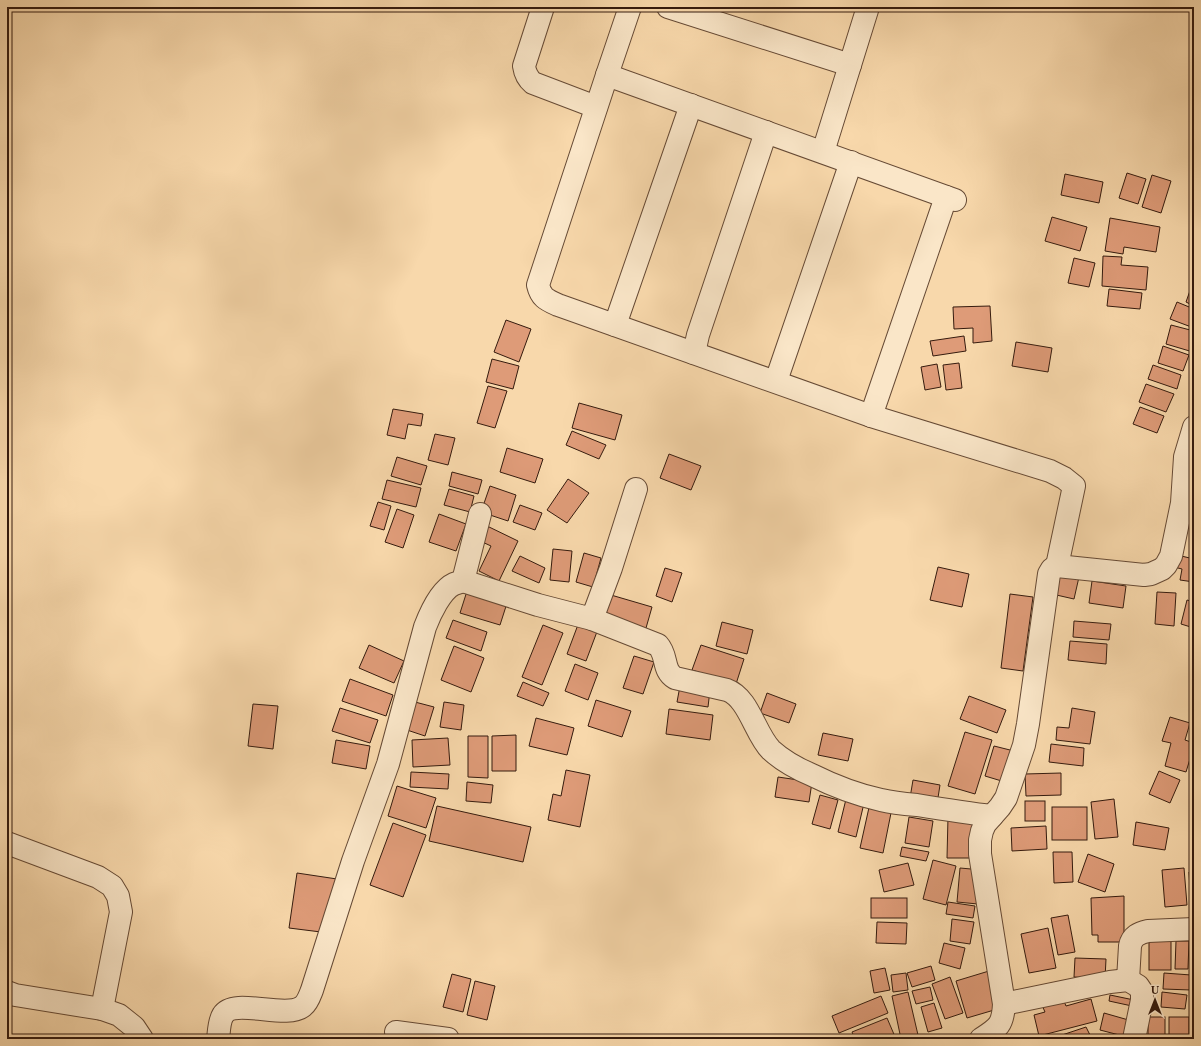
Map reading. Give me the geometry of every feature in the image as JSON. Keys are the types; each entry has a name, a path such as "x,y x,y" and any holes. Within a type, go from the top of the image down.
{"street":[{"path":"543,7 524,66 528,79 532,83 596,107"},
{"path":"630,7 538,286 540,293 551,302 871,416 1050,471 1064,478 1074,486 1057,566"},
{"path":"668,7 850,65"},
{"path":"822,152 868,7"},
{"path":"607,75 951,198 871,416"},
{"path":"615,325 691,105"},
{"path":"694,353 698,336 766,132"},
{"path":"776,381 851,162"},
{"path":"981,1039 999,1026 1004,1010 1004,1004 980,854 980,840 982,831 1006,798 1024,745 1049,574 1052,569 1057,566 1144,575 1157,572 1166,566 1172,556 1188,504 1185,457 1194,427"},
{"path":"592,619 611,568 636,489"},
{"path":"463,581 480,514"},
{"path":"218,1039 222,1015 227,1010 234,1008 245,1008 294,1010 302,1006 307,1001 312,990 353,861 388,764 425,627 432,610 452,584 463,581 538,605 592,619 658,645 663,654 667,670 671,676 732,692 742,701 771,749 802,770 825,781 882,800 992,816"},
{"path":"7,843 98,877 112,886 118,896 121,912 102,1009"},
{"path":"1128,980 1130,942 1134,936 1148,931 1194,929"},
{"path":"1004,1004 1110,982 1128,980 1138,986 1143,995 1134,1039"},
{"path":"7,992 15,995 102,1009 119,1015 134,1027 142,1039"},
{"path":"396,1032 448,1039"}],"building":[{"path":"1127,173 1146,179 1138,204 1119,198"},
{"path":"1065,174 1103,182 1099,203 1061,195"},
{"path":"1152,175 1171,181 1161,213 1142,207"},
{"path":"1052,217 1087,227 1080,251 1045,241"},
{"path":"1110,218 1160,227 1156,252 1124,247 1123,254 1105,251"},
{"path":"1103,256 1122,257 1121,265 1148,267 1146,290 1102,286"},
{"path":"1074,258 1095,263 1089,287 1068,283"},
{"path":"1192,285 1194,286 1194,306 1186,302"},
{"path":"1109,289 1142,293 1140,309 1107,306"},
{"path":"1177,302 1194,309 1194,328 1170,319"},
{"path":"990,306 992,341 973,343 973,328 954,329 953,307"},
{"path":"506,320 531,329 519,362 494,352"},
{"path":"1171,325 1194,331 1193,352 1166,344"},
{"path":"964,336 966,351 933,356 930,341"},
{"path":"1016,342 1052,348 1048,372 1012,366"},
{"path":"1163,346 1189,355 1183,371 1158,363"},
{"path":"492,359 519,366 513,389 486,382"},
{"path":"959,363 962,388 946,390 943,365"},
{"path":"937,364 941,387 925,390 921,367"},
{"path":"1153,365 1181,375 1177,389 1148,379"},
{"path":"1146,384 1174,394 1166,412 1139,402"},
{"path":"488,386 507,391 495,428 477,423"},
{"path":"579,403 622,415 615,440 572,428"},
{"path":"1140,407 1164,416 1157,433 1133,424"},
{"path":"393,409 423,414 421,426 408,424 405,439 387,435"},
{"path":"572,431 606,445 599,459 566,445"},
{"path":"435,434 455,438 448,465 428,460"},
{"path":"507,448 543,459 535,483 500,472"},
{"path":"669,454 701,466 691,490 660,478"},
{"path":"397,457 427,466 421,485 391,476"},
{"path":"452,472 482,480 478,494 449,486"},
{"path":"568,479 589,493 567,523 547,510"},
{"path":"387,480 421,488 416,507 382,499"},
{"path":"490,486 516,495 508,521 481,512"},
{"path":"449,489 474,496 470,512 444,505"},
{"path":"378,502 391,506 384,530 370,526"},
{"path":"520,505 542,513 535,530 513,522"},
{"path":"397,509 414,515 403,548 385,542"},
{"path":"439,514 466,524 456,551 429,542"},
{"path":"485,525 518,541 499,581 479,571 491,546 478,540"},
{"path":"553,549 572,551 569,582 550,580"},
{"path":"584,553 601,558 593,587 576,582"},
{"path":"1177,555 1194,559 1194,582 1180,580 1182,569 1174,567"},
{"path":"520,556 545,568 539,583 512,571"},
{"path":"938,567 969,574 962,607 930,600"},
{"path":"665,568 682,573 672,602 656,596"},
{"path":"1057,572 1079,577 1074,599 1052,594"},
{"path":"1092,581 1126,586 1123,608 1089,603"},
{"path":"468,588 508,600 500,625 460,613"},
{"path":"1157,592 1176,593 1174,626 1155,624"},
{"path":"1010,594 1033,597 1023,671 1001,668"},
{"path":"611,595 652,607 644,635 604,619"},
{"path":"1187,600 1194,602 1194,628 1181,624"},
{"path":"453,620 487,632 481,651 446,638"},
{"path":"1074,621 1111,624 1109,640 1073,637"},
{"path":"579,622 598,629 586,661 567,654"},
{"path":"722,622 753,630 747,654 716,646"},
{"path":"543,625 563,633 542,685 522,677"},
{"path":"1070,641 1107,644 1106,664 1068,660"},
{"path":"369,645 404,661 394,683 359,668"},
{"path":"701,645 744,659 736,684 692,670"},
{"path":"454,646 484,658 471,692 441,680"},
{"path":"634,656 654,662 643,694 623,688"},
{"path":"575,664 598,673 588,700 565,691"},
{"path":"350,679 393,695 386,716 342,701"},
{"path":"523,682 549,693 543,706 517,696"},
{"path":"680,686 710,690 708,707 677,702"},
{"path":"767,693 796,704 789,723 760,713"},
{"path":"969,696 1006,710 997,733 960,719"},
{"path":"596,700 631,711 622,737 588,726"},
{"path":"415,702 434,707 425,736 407,730"},
{"path":"444,702 464,705 461,730 440,727"},
{"path":"253,704 278,706 273,749 248,746"},
{"path":"340,708 378,720 370,743 332,731"},
{"path":"1072,708 1095,712 1090,744 1056,740 1057,727 1069,728"},
{"path":"669,709 713,715 710,740 666,734"},
{"path":"1170,717 1190,723 1185,740 1194,743 1194,746 1186,772 1165,766 1171,743 1162,741"},
{"path":"536,718 574,728 567,755 529,746"},
{"path":"965,732 992,740 975,794 948,786"},
{"path":"823,733 853,739 848,761 818,755"},
{"path":"516,735 516,771 492,771 492,736"},
{"path":"468,736 488,736 488,778 468,777"},
{"path":"448,738 450,765 413,767 412,740"},
{"path":"336,740 370,746 366,769 332,763"},
{"path":"1051,744 1084,748 1083,766 1049,762"},
{"path":"994,746 1014,751 1005,782 985,776"},
{"path":"566,770 590,775 580,827 548,820 553,794 561,796"},
{"path":"1159,771 1180,780 1170,803 1149,794"},
{"path":"411,772 449,774 448,789 410,787"},
{"path":"1061,773 1061,795 1026,796 1025,774"},
{"path":"778,777 812,782 809,802 775,797"},
{"path":"913,780 940,785 937,804 910,798"},
{"path":"467,782 493,785 491,803 466,801"},
{"path":"397,786 436,798 426,828 388,816"},
{"path":"820,795 838,800 830,829 812,824"},
{"path":"847,795 865,799 856,837 838,832"},
{"path":"1114,799 1118,837 1095,839 1091,802"},
{"path":"1025,801 1045,801 1045,821 1025,821"},
{"path":"870,803 892,808 883,853 860,848"},
{"path":"437,806 531,827 523,862 429,841"},
{"path":"1052,807 1087,807 1087,840 1052,840"},
{"path":"909,817 933,821 929,847 905,843"},
{"path":"948,817 973,818 972,858 947,858"},
{"path":"1136,822 1169,828 1165,850 1133,845"},
{"path":"393,823 426,835 403,897 370,885"},
{"path":"1046,826 1047,849 1012,851 1011,828"},
{"path":"902,847 929,852 926,861 900,856"},
{"path":"1053,852 1072,852 1073,882 1054,883"},
{"path":"1088,854 1114,864 1105,892 1078,882"},
{"path":"933,860 956,866 946,905 923,899"},
{"path":"908,863 914,885 884,892 879,870"},
{"path":"960,868 982,870 978,904 957,902"},
{"path":"1184,868 1187,905 1165,907 1162,870"},
{"path":"1189,872 1194,872 1194,907 1191,907"},
{"path":"297,873 337,879 329,933 289,928"},
{"path":"1124,896 1124,942 1098,942 1098,935 1092,935 1091,898"},
{"path":"871,898 907,898 907,918 871,918"},
{"path":"948,902 975,906 973,918 946,914"},
{"path":"1068,915 1075,952 1058,955 1051,918"},
{"path":"952,919 974,922 970,944 950,941"},
{"path":"877,922 907,923 906,944 876,943"},
{"path":"1048,928 1056,968 1029,973 1021,934"},
{"path":"1149,932 1171,932 1171,970 1149,970"},
{"path":"1176,941 1189,941 1188,969 1175,969"},
{"path":"944,943 965,948 960,969 939,963"},
{"path":"1075,958 1106,959 1105,979 1074,977"},
{"path":"931,966 935,980 912,987 907,973"},
{"path":"885,968 890,990 874,993 870,971"},
{"path":"989,971 1001,1008 967,1018 956,981"},
{"path":"906,973 908,990 893,992 891,975"},
{"path":"1164,973 1191,975 1191,990 1163,989"},
{"path":"452,974 471,979 463,1012 443,1007"},
{"path":"950,977 963,1013 945,1019 932,984"},
{"path":"475,981 495,986 487,1020 467,1015"},
{"path":"930,987 933,1000 916,1004 912,991"},
{"path":"908,992 918,1035 901,1039 892,996"},
{"path":"1162,992 1187,995 1185,1009 1161,1007"},
{"path":"1061,994 1066,1006 1091,999 1097,1021 1039,1036 1034,1015 1045,1012 1041,1003"},
{"path":"1110,995 1134,1000 1132,1006 1109,1001"},
{"path":"881,996 888,1013 839,1033 832,1016"},
{"path":"934,1003 942,1028 928,1032 921,1007"},
{"path":"1104,1013 1132,1021 1127,1037 1100,1030"},
{"path":"1148,1017 1165,1017 1165,1039 1148,1039"},
{"path":"1169,1017 1189,1017 1189,1039 1169,1039"},
{"path":"887,1018 896,1039 855,1039 852,1032"},
{"path":"1086,1027 1092,1039 1050,1039"},
{"path":"376,1035 388,1039 374,1039"}]}
